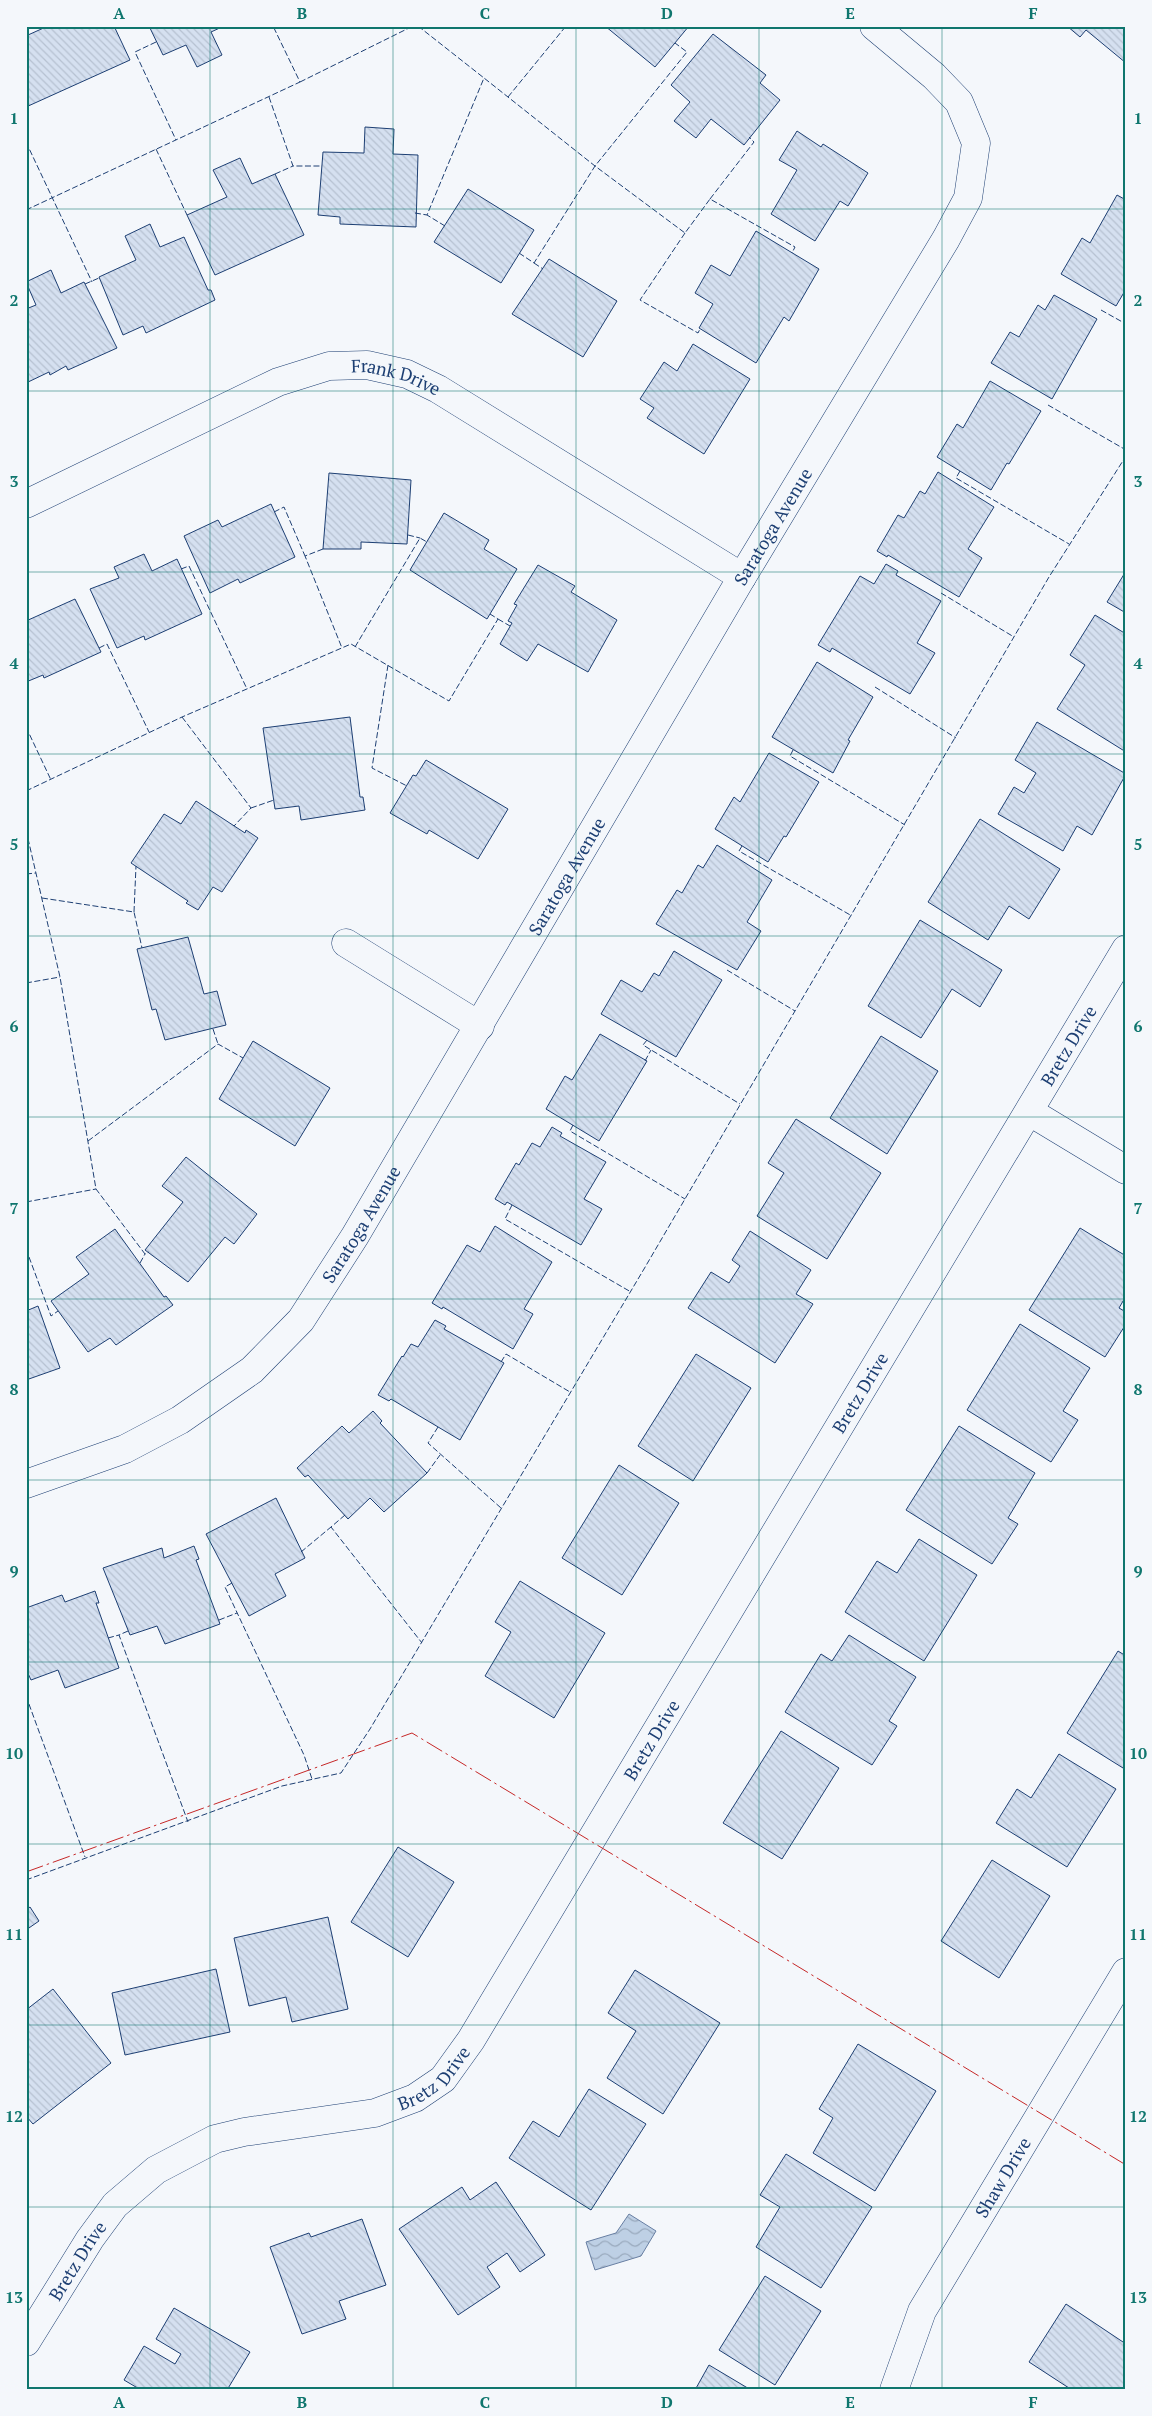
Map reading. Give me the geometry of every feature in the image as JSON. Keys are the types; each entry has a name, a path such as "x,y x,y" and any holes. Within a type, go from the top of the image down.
{"street":[{"name":"Saratoga Avenue","path":"26,1484 125,1449 180,1420 252,1370 301,1320 355,1236 742,577 951,230 968,198 976,144 959,102 928,70 874,26"},
{"name":"Frank Drive","path":"26,504 278,382 329,366 367,364 407,374 438,389 742,577"},
{"path":"346,943 480,1026"},
{"name":"Bretz Drive","path":"26,2342 79,2255 110,2212 156,2170 215,2139 244,2132 375,2113 415,2098 443,2078 471,2040 1030,1112 1126,949"},
{"path":"1030,1112 1126,1170"},
{"name":"Shaw Drive","path":"894,2390 922,2311 1126,1972"}],"water":[{"path":"629,2214 656,2231 641,2256 595,2270 586,2242 616,2233"}],"building":[{"path":"48,26 114,26 130,60 26,107 26,32 28,35"},
{"path":"149,26 224,26 211,32 222,55 197,67 186,45 163,55"},
{"path":"605,26 689,26 655,67"},
{"path":"1067,26 1126,26 1126,63 1086,30 1080,37"},
{"path":"713,34 766,75 760,83 780,100 744,145 711,119 696,138 674,121 690,102 671,85"},
{"path":"365,127 394,129 393,154 418,155 416,227 340,224 340,217 318,215 323,152 364,153"},
{"path":"797,131 821,147 823,144 868,173 848,206 840,201 815,241 771,214 797,170 779,160"},
{"path":"240,158 252,184 275,174 304,235 215,275 187,215 227,197 213,170"},
{"path":"468,189 534,230 501,283 434,242"},
{"path":"1117,195 1126,200 1126,289 1116,306 1061,274 1082,238 1090,243"},
{"path":"150,224 160,247 184,237 208,290 211,290 215,300 146,333 143,326 123,335 99,277 136,260 125,236"},
{"path":"756,231 819,269 789,321 784,317 756,363 699,328 713,304 695,293 711,265 730,276"},
{"path":"549,259 617,301 583,357 512,314"},
{"path":"51,270 61,293 84,282 117,348 68,370 66,366 50,375 49,372 26,383 26,309 36,305 26,282"},
{"path":"1054,295 1097,319 1052,399 991,363 1010,332 1019,337 1038,305 1045,310"},
{"path":"693,344 750,379 704,454 647,418 654,408 640,399 664,362 677,371"},
{"path":"990,381 1041,411 991,490 937,457 957,424 963,428"},
{"path":"938,472 994,507 968,549 982,558 959,597 888,555 887,557 877,551 898,515 904,518 920,491 925,494"},
{"path":"329,473 411,480 407,544 361,542 361,549 323,549"},
{"path":"271,504 295,557 240,583 238,579 210,593 184,536 218,520 222,527"},
{"path":"444,513 489,540 484,549 517,569 487,619 410,570"},
{"path":"144,554 152,571 177,559 202,614 145,640 144,636 117,648 90,589 119,578 114,567"},
{"path":"886,564 898,571 896,575 941,601 917,643 935,653 910,694 832,648 830,652 818,645 860,576 874,584"},
{"path":"538,565 575,586 571,592 617,620 588,672 538,644 527,661 500,644 512,623 508,621 517,605 514,604"},
{"path":"1126,571 1126,613 1107,602"},
{"path":"75,599 101,652 44,678 43,675 26,682 26,621"},
{"path":"1095,615 1126,634 1126,752 1057,709 1085,665 1070,655"},
{"path":"817,662 873,697 848,740 850,741 833,773 772,737"},
{"path":"350,717 360,797 363,797 365,810 301,820 299,806 275,809 263,728"},
{"path":"1037,722 1126,774 1092,835 1077,826 1063,851 998,814 1014,787 1024,793 1036,773 1015,760"},
{"path":"769,753 819,782 786,837 784,836 768,862 715,829 734,797 740,802"},
{"path":"426,760 508,809 478,859 429,830 427,834 390,813 413,775 416,776"},
{"path":"196,801 245,833 246,830 258,838 222,892 213,887 198,910 186,903 188,901 131,863 164,814 181,824"},
{"path":"980,819 1060,869 1029,919 1009,906 988,940 928,902"},
{"path":"717,845 772,880 747,922 761,931 737,970 656,924 677,890 682,893 698,865 703,868"},
{"path":"920,920 1002,970 980,1007 952,989 921,1038 868,1006"},
{"path":"188,937 204,994 217,991 226,1025 165,1040 156,1009 152,1010 137,949"},
{"path":"674,951 722,980 676,1057 601,1014 621,980 642,992 654,973 659,976"},
{"path":"600,1034 647,1061 599,1141 546,1109 565,1076 572,1080"},
{"path":"881,1036 938,1071 887,1154 830,1118"},
{"path":"253,1041 330,1088 295,1146 219,1099"},
{"path":"796,1119 881,1173 827,1259 757,1216 784,1173 768,1163"},
{"path":"552,1127 562,1133 560,1136 606,1162 584,1199 602,1209 581,1245 507,1202 505,1205 495,1199 516,1163 519,1165 532,1143 540,1147"},
{"path":"186,1157 257,1214 234,1244 225,1237 188,1282 145,1250 183,1202 162,1186"},
{"path":"495,1226 552,1262 524,1309 533,1314 513,1349 443,1307 442,1309 432,1303 467,1245 480,1252"},
{"path":"1080,1228 1126,1256 1126,1296 1119,1308 1126,1312 1126,1324 1105,1357 1029,1310"},
{"path":"115,1229 164,1297 166,1296 173,1305 116,1345 110,1338 88,1352 51,1301 89,1274 76,1257"},
{"path":"750,1231 811,1270 796,1294 813,1304 775,1363 688,1308 711,1272 729,1283 740,1266 732,1260"},
{"path":"38,1306 60,1368 26,1380 26,1311"},
{"path":"435,1320 446,1326 444,1329 504,1363 460,1440 391,1399 389,1401 378,1395 411,1344 418,1347"},
{"path":"1020,1324 1090,1368 1063,1411 1078,1420 1051,1462 967,1410"},
{"path":"696,1354 751,1388 693,1481 638,1446"},
{"path":"373,1411 382,1421 380,1423 427,1473 384,1512 370,1498 348,1519 308,1475 305,1477 297,1468 342,1426 349,1433"},
{"path":"959,1426 1035,1473 1008,1518 1018,1524 992,1564 906,1510"},
{"path":"619,1465 679,1503 622,1595 562,1558"},
{"path":"276,1498 305,1558 275,1574 286,1596 249,1616 206,1534"},
{"path":"919,1539 977,1575 924,1661 845,1612 877,1561 897,1573"},
{"path":"194,1546 199,1559 196,1560 220,1624 165,1644 157,1626 130,1635 103,1568 162,1548 164,1558"},
{"path":"520,1581 605,1633 554,1718 485,1676 511,1632 495,1622"},
{"path":"95,1591 99,1603 96,1603 119,1668 65,1688 58,1670 31,1680 26,1669 26,1608 62,1595 65,1602"},
{"path":"849,1635 916,1677 889,1721 897,1726 872,1765 785,1712 821,1654 832,1661"},
{"path":"1118,1651 1126,1656 1126,1763 1123,1768 1067,1733"},
{"path":"781,1731 839,1768 782,1859 723,1823"},
{"path":"1059,1754 1116,1789 1067,1867 996,1823 1017,1789 1031,1798"},
{"path":"398,1847 454,1882 408,1957 351,1922"},
{"path":"992,1860 1050,1896 999,1978 941,1941"},
{"path":"30,1907 39,1921 26,1930 26,1910"},
{"path":"328,1917 348,2009 292,2022 286,1997 249,2006 234,1938"},
{"path":"216,1969 230,2032 125,2055 112,1993"},
{"path":"635,1970 720,2023 663,2114 607,2078 636,2031 608,2013"},
{"path":"53,1989 111,2063 33,2124 26,2116 26,2032 28,2031 26,2010"},
{"path":"858,2044 936,2091 875,2191 813,2153 833,2118 819,2109"},
{"path":"589,2089 646,2124 591,2210 509,2158 533,2121 559,2137"},
{"path":"786,2154 872,2207 821,2288 756,2247 780,2207 760,2195"},
{"path":"496,2182 545,2255 520,2272 507,2253 487,2267 500,2287 458,2315 399,2229 462,2187 470,2200"},
{"path":"362,2219 386,2285 339,2301 346,2319 302,2334 270,2247 309,2233 311,2237"},
{"path":"765,2276 821,2311 775,2385 719,2350"},
{"path":"1066,2304 1126,2344 1126,2385 1123,2390 1072,2390 1029,2362"},
{"path":"174,2308 250,2352 227,2390 141,2390 124,2380 144,2346 175,2364 181,2354 156,2339"},
{"path":"709,2365 751,2390 695,2390"}],"fence":[{"path":"26,210 300,82 273,26"},
{"path":"300,82 413,26"},
{"path":"418,26 484,78"},
{"path":"508,97 566,26"},
{"path":"156,42 135,52 176,140"},
{"path":"519,253 534,263 595,166 687,52 675,43"},
{"path":"445,226 427,215 484,78 595,166 685,233 710,199 795,247 792,253"},
{"path":"269,97 293,166 322,166"},
{"path":"710,199 754,142 749,137"},
{"path":"26,142 92,282"},
{"path":"156,149 187,215"},
{"path":"275,174 293,166"},
{"path":"415,213 427,215"},
{"path":"685,233 640,300 698,333 700,329"},
{"path":"534,263 543,269"},
{"path":"85,284 99,278"},
{"path":"1101,310 1126,324"},
{"path":"1048,405 1126,450"},
{"path":"26,1880 282,1786 341,1773 370,1729 644,1269 1049,577 1126,456"},
{"path":"960,471 956,478 1069,544"},
{"path":"274,512 284,507 305,556"},
{"path":"408,535 420,538"},
{"path":"355,647 420,538 427,542"},
{"path":"323,549 305,556 342,648"},
{"path":"181,569 189,566 247,689"},
{"path":"941,593 1014,637"},
{"path":"26,791 182,717 351,644 449,701 498,619 490,614"},
{"path":"498,619 510,626"},
{"path":"99,648 107,644 149,732"},
{"path":"388,665 372,768 407,786"},
{"path":"875,687 956,738"},
{"path":"182,717 251,808 234,826"},
{"path":"26,727 51,780"},
{"path":"793,750 790,756 905,825"},
{"path":"251,808 274,800"},
{"path":"26,830 60,977 96,1189 145,1254 149,1252"},
{"path":"742,846 739,851 852,916"},
{"path":"134,912 136,866"},
{"path":"26,874 36,873"},
{"path":"42,898 134,912 142,948"},
{"path":"727,970 795,1011"},
{"path":"26,983 60,977"},
{"path":"213,1029 218,1044"},
{"path":"647,1040 643,1045 740,1104"},
{"path":"88,1141 218,1044 243,1058"},
{"path":"645,1061 651,1050"},
{"path":"573,1125 570,1131 685,1199"},
{"path":"26,1202 96,1189"},
{"path":"512,1205 505,1219 631,1292"},
{"path":"26,1249 51,1316 58,1311"},
{"path":"140,1263 145,1254"},
{"path":"501,1362 506,1354 570,1392"},
{"path":"438,1427 428,1443 501,1508"},
{"path":"427,1473 440,1455"},
{"path":"345,1515 331,1527 422,1643"},
{"path":"301,1552 331,1527"},
{"path":"232,1583 225,1587 304,1755 312,1779"},
{"path":"219,1620 237,1613"},
{"path":"128,1631 119,1635 188,1822"},
{"path":"108,1638 119,1635"},
{"path":"26,1696 85,1857"}],"power":[{"path":"26,1872 412,1733 1126,2165"}]}
